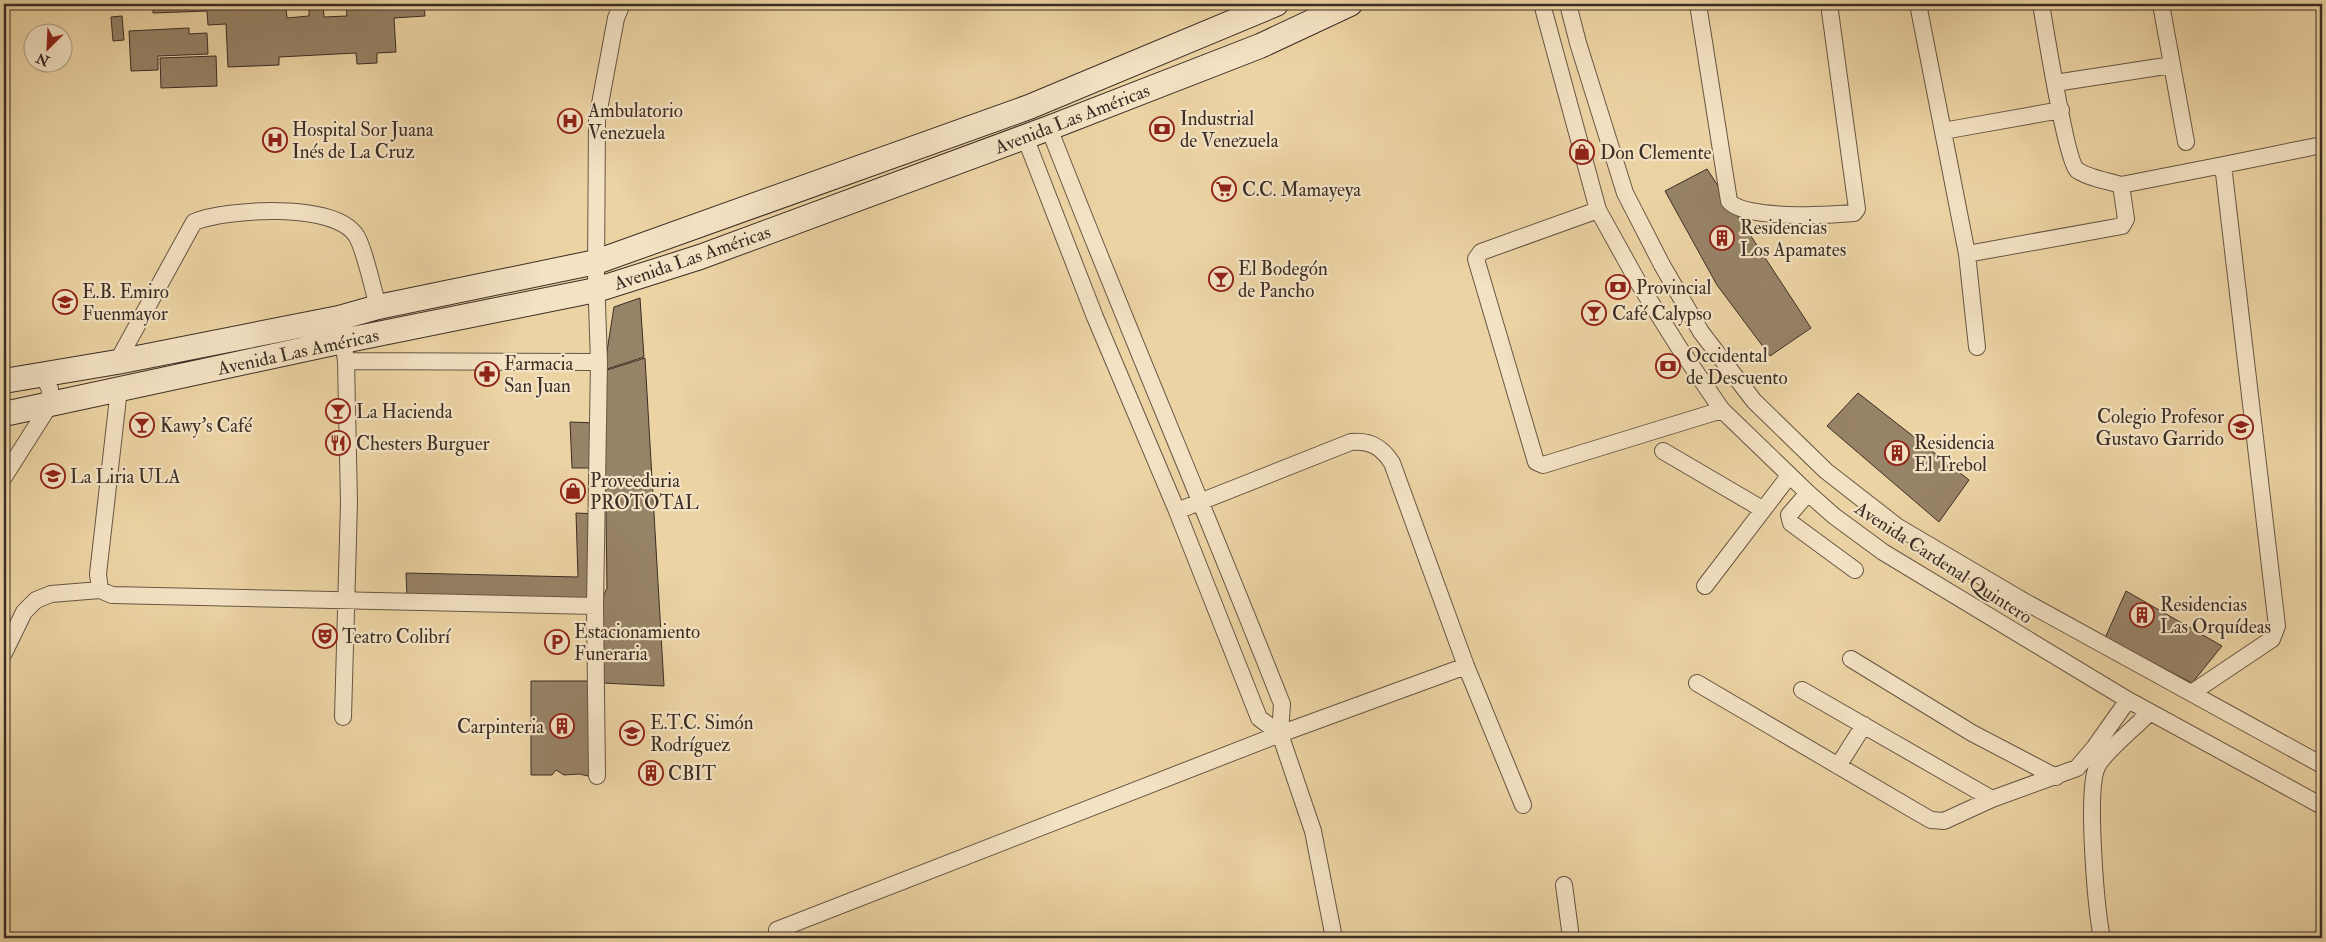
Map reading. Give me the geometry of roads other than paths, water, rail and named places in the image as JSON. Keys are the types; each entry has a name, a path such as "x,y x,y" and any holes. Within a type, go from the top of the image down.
{"street":[{"path":"597,776 595,606 600,362 596,290 597,120 616,18 622,4"},
{"name":"Avenida Las Américas","path":"4,381 117,362 343,340 378,307 596,262 1029,107 1276,4"},
{"name":"Avenida Las Américas","path":"4,414 49,406 343,340 596,290 700,257 1049,128 1260,46 1350,4"},
{"name":"Avenida Cardenal Quintero","path":"1542,4 1598,210 1638,282 1678,346 1722,410 1789,476 1834,516 1883,552 2128,700 2322,806"},
{"name":"Avenida Cardenal Quintero","path":"1568,4 1578,43 1625,193 1662,265 1701,332 1754,401 1826,471 1898,527 2020,599 2193,692 2322,765"},
{"path":"1698,4 1729,201 1733,205 1753,210 1794,216 1854,213 1857,209 1829,4"},
{"path":"1918,4 1967,254 1977,347"},
{"path":"2042,4 2055,83 2072,163 2076,169 2121,185 2322,145"},
{"path":"2161,4 2186,142"},
{"path":"2055,83 2172,65"},
{"path":"1943,131 2061,110"},
{"path":"1049,128 1096,250 1202,501 1282,704 1280,734 1313,831 1334,938"},
{"path":"1025,137 1095,317 1177,511 1259,718 1280,734"},
{"path":"2193,692 2272,639 2277,626 2223,165"},
{"path":"1967,254 2122,226 2126,219 2121,185"},
{"path":"1598,210 1481,252 1476,259 1536,462 1543,465 1722,410"},
{"path":"117,362 194,222 210,216 300,211 323,215 343,222 357,237 378,307"},
{"path":"343,717 348,503 343,340 600,362"},
{"path":"4,477 49,406 50,389 42,374"},
{"path":"100,590 98,574 118,389"},
{"path":"1177,511 1351,442 1361,441 1380,448 1392,463 1466,666 1523,805"},
{"path":"1664,451 1762,509"},
{"path":"1705,586 1789,476"},
{"path":"1808,493 1789,515 1791,523 1855,570"},
{"path":"4,654 24,612 36,600 51,594 100,590 112,595 595,606"},
{"path":"1851,659 1972,733 2056,777"},
{"path":"777,930 1280,734 1466,666"},
{"path":"1697,683 1931,820 1944,821 1992,799 2077,768 2094,748 2128,700"},
{"path":"1802,690 1992,799"},
{"path":"2102,938 2094,884 2093,778 2101,761 2150,712"},
{"path":"1838,766 1864,725"},
{"path":"1564,885 1571,938"}],"place":[{"name":"Ambulatorio Venezuela","path":"570,121"},
{"name":"Industrial de Venezuela","path":"1162,129"},
{"name":"Hospital Sor Juana Inés de La Cruz","path":"275,140"},
{"name":"Don Clemente","path":"1582,152"},
{"name":"C.C. Mamayeya","path":"1224,189"},
{"name":"Residencias Los Apamates","path":"1722,238"},
{"name":"El Bodegón de Pancho","path":"1221,279"},
{"name":"Provincial","path":"1618,287"},
{"name":"E.B. Emiro Fuenmayor","path":"65,302"},
{"name":"Café Calypso","path":"1594,313"},
{"name":"Occidental de Descuento","path":"1668,366"},
{"name":"Farmacia San Juan","path":"487,374"},
{"name":"La Hacienda","path":"338,411"},
{"name":"Kawy's Café","path":"142,425"},
{"name":"Colegio Profesor Gustavo Garrido","path":"2241,427"},
{"name":"Chesters Burguer","path":"338,443"},
{"name":"Residencia El Trebol","path":"1897,453"},
{"name":"La Liria ULA","path":"53,476"},
{"name":"Proveeduria PROTOTAL","path":"573,491"},
{"name":"Residencias Las Orquídeas","path":"2142,615"},
{"name":"Teatro Colibrí","path":"325,636"},
{"name":"Estacionamiento Funeraria","path":"557,642"},
{"name":"Carpinteria","path":"562,726"},
{"name":"E.T.C. Simón Rodríguez","path":"632,733"},
{"name":"CBIT","path":"651,773"}]}
